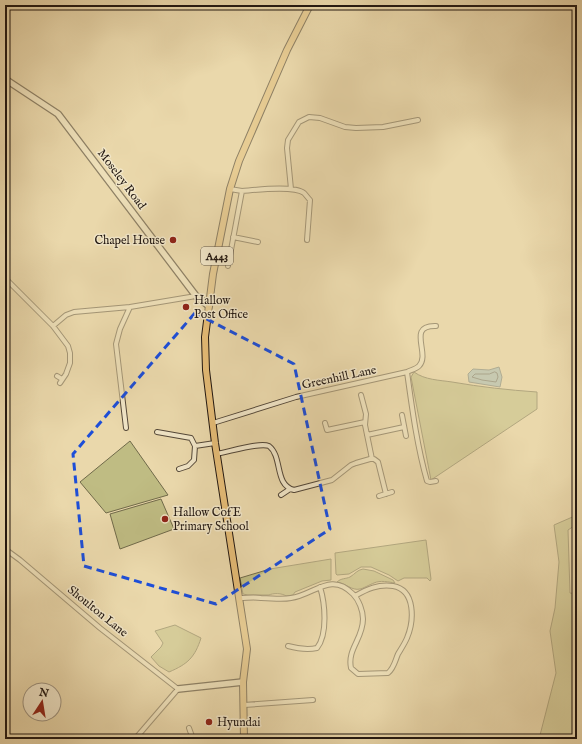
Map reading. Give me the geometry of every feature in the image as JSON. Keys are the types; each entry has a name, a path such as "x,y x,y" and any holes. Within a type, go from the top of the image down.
{"main road":[{"name":"A443","path":"244,739 243,682 247,649 214,443 206,370 205,337 213,274 230,189 239,161 287,50 310,5"}],"street":[{"name":"Moseley Road","path":"5,79 58,114 196,296 209,306"},
{"path":"291,189 287,148 288,140 299,122 309,117 320,118 344,127 356,128 383,127 418,120"},
{"path":"230,189 242,191 266,188 291,189 304,192 310,200 307,240"},
{"path":"228,266 242,191"},
{"path":"233,237 258,242"},
{"path":"8,283 53,326 68,346 70,353 69,368 61,381 57,376"},
{"path":"53,326 66,315 74,312 130,307 196,296"},
{"path":"126,428 116,344 120,329 130,307"},
{"name":"Greenhill Lane","path":"213,423 296,397 407,372 418,367 421,363 422,330 430,325 436,326"},
{"path":"407,372 427,481 436,481"},
{"path":"361,395 366,414 365,422 372,459"},
{"path":"402,415 406,436"},
{"path":"325,423 327,430 365,422"},
{"path":"367,435 404,427"},
{"path":"157,432 190,438 195,446 194,460 188,466 179,469"},
{"path":"195,446 214,443"},
{"path":"216,454 259,444 269,446 275,454 278,469 286,486 290,489 296,490 332,480 351,465 372,459 378,462 386,494"},
{"path":"281,495 290,489"},
{"path":"379,496 392,492"},
{"name":"Shoulton Lane","path":"5,549 100,628 178,689"},
{"path":"240,598 279,600 294,598 330,584 343,586 355,596 361,609 363,625 361,635 350,657 350,668 358,674 388,673 394,666 409,631 411,611 409,598 402,589 388,585 366,589 355,596"},
{"path":"288,646 309,650 317,648 321,643 324,613 320,587"},
{"path":"135,739 178,689 243,682"},
{"path":"244,705 313,700"},
{"path":"189,728 193,739"}],"highlighted area":[{"path":"195,313 294,364 330,529 216,604 84,566 73,454"}],"shaded area":[{"path":"414,372 423,377 437,380 537,392 537,409 431,480 411,377"},
{"path":"130,441 168,495 106,513 80,482"},
{"path":"161,499 174,529 120,549 110,514"},
{"path":"577,515 577,524 568,530 570,593 577,594 577,739 539,739 556,673 550,631 555,608 559,562 554,525"},
{"path":"426,540 430,581 427,578 404,578 398,581 371,567 361,567 349,574 336,574 335,553"},
{"path":"331,559 331,580 322,581 295,592 293,595 243,594 240,578 270,569"},
{"path":"363,569 374,571 393,580 395,583 379,582 361,589 357,589 337,582 350,577"},
{"path":"175,625 201,638 190,659 186,663 169,672 159,666 151,657 163,643 155,631"}],"water":[{"path":"499,367 502,377 500,387 469,382 468,374 473,369 489,370"}],"place":[{"name":"Chapel House","path":"173,240"},
{"name":"Hallow Post Office","path":"186,307"},
{"name":"Hallow CofE Primary School","path":"165,519"},
{"name":"Hyundai","path":"209,722"}]}
